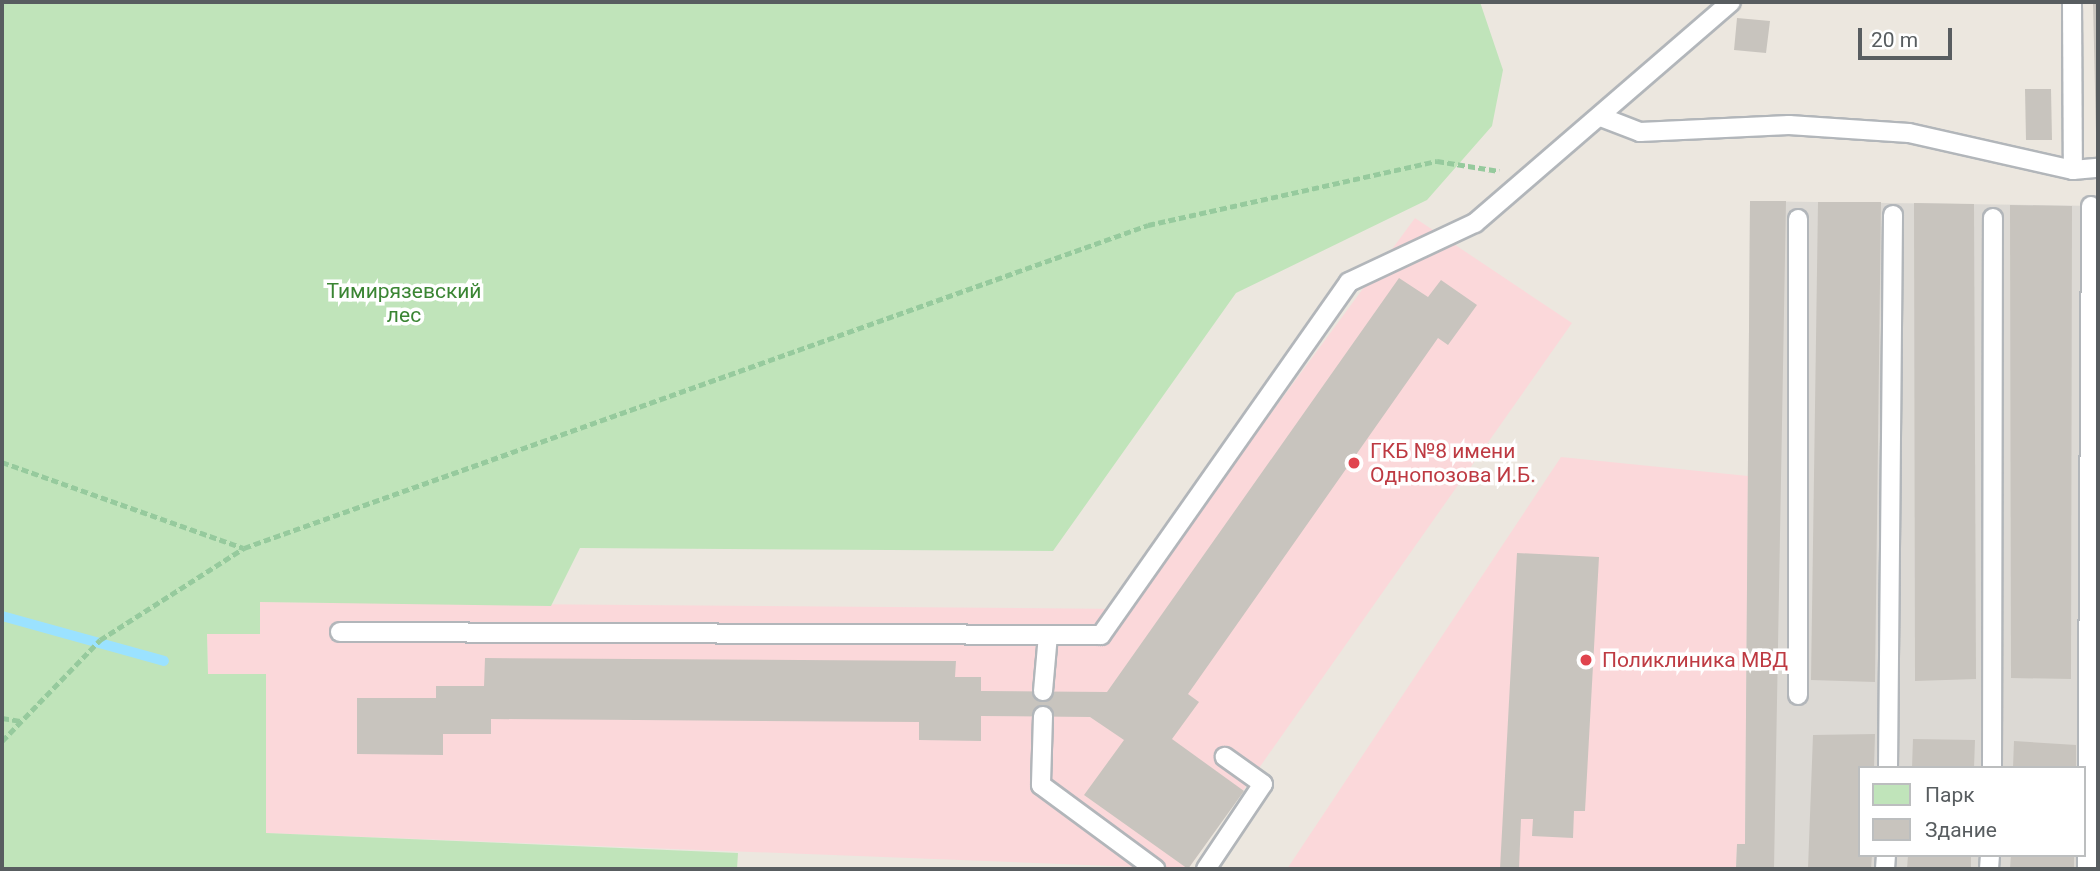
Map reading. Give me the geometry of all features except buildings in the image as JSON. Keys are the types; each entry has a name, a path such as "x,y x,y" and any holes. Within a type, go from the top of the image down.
{"lane":[{"path":"340,632 1101,635 1349,282 1475,223 1534,176 1731,2"},
{"path":"2072,2 2073,170"},
{"path":"1601,117 1640,132 1789,125 1909,133 2073,170 2098,168"},
{"path":"2087,869 2091,206"},
{"path":"1888,766 1893,215"},
{"path":"1992,766 1993,218"},
{"path":"1798,219 1798,695"},
{"path":"1043,691 1048,635"},
{"path":"1042,716 1041,785 1155,869"},
{"path":"1206,869 1263,784 1225,757"}],"path":[{"path":"2,741 100,640 244,548 1148,225 1437,161 1534,176"},
{"path":"2,462 244,548"},
{"path":"2,718 22,721"}],"shaded area":[{"path":"1750,201 2098,206 2098,869 1736,869 1737,844 1745,844"},
{"name":"ГКБ №8 имени Однопозова И.Б.","path":"1415,218 1572,323 1188,869 266,833 266,674 208,674 207,634 259,633 260,602 1127,609"},
{"name":"Поликлиника МВД","path":"1561,457 1748,476 1745,844 1737,844 1736,869 1287,869"}],"green space":[{"name":"Тимирязевский лес","path":"2,2 1480,2 1503,70 1492,126 1427,200 1236,293 1053,551 580,548 551,606 260,602 260,634 207,634 208,674 266,674 266,833 738,853 737,869 2,869"}],"waterway":[{"path":"2,616 164,661"}],"place":[{"name":"ГКБ №8 имени Однопозова И.Б.","path":"1354,463"},
{"name":"Поликлиника МВД","path":"1586,660"}]}
